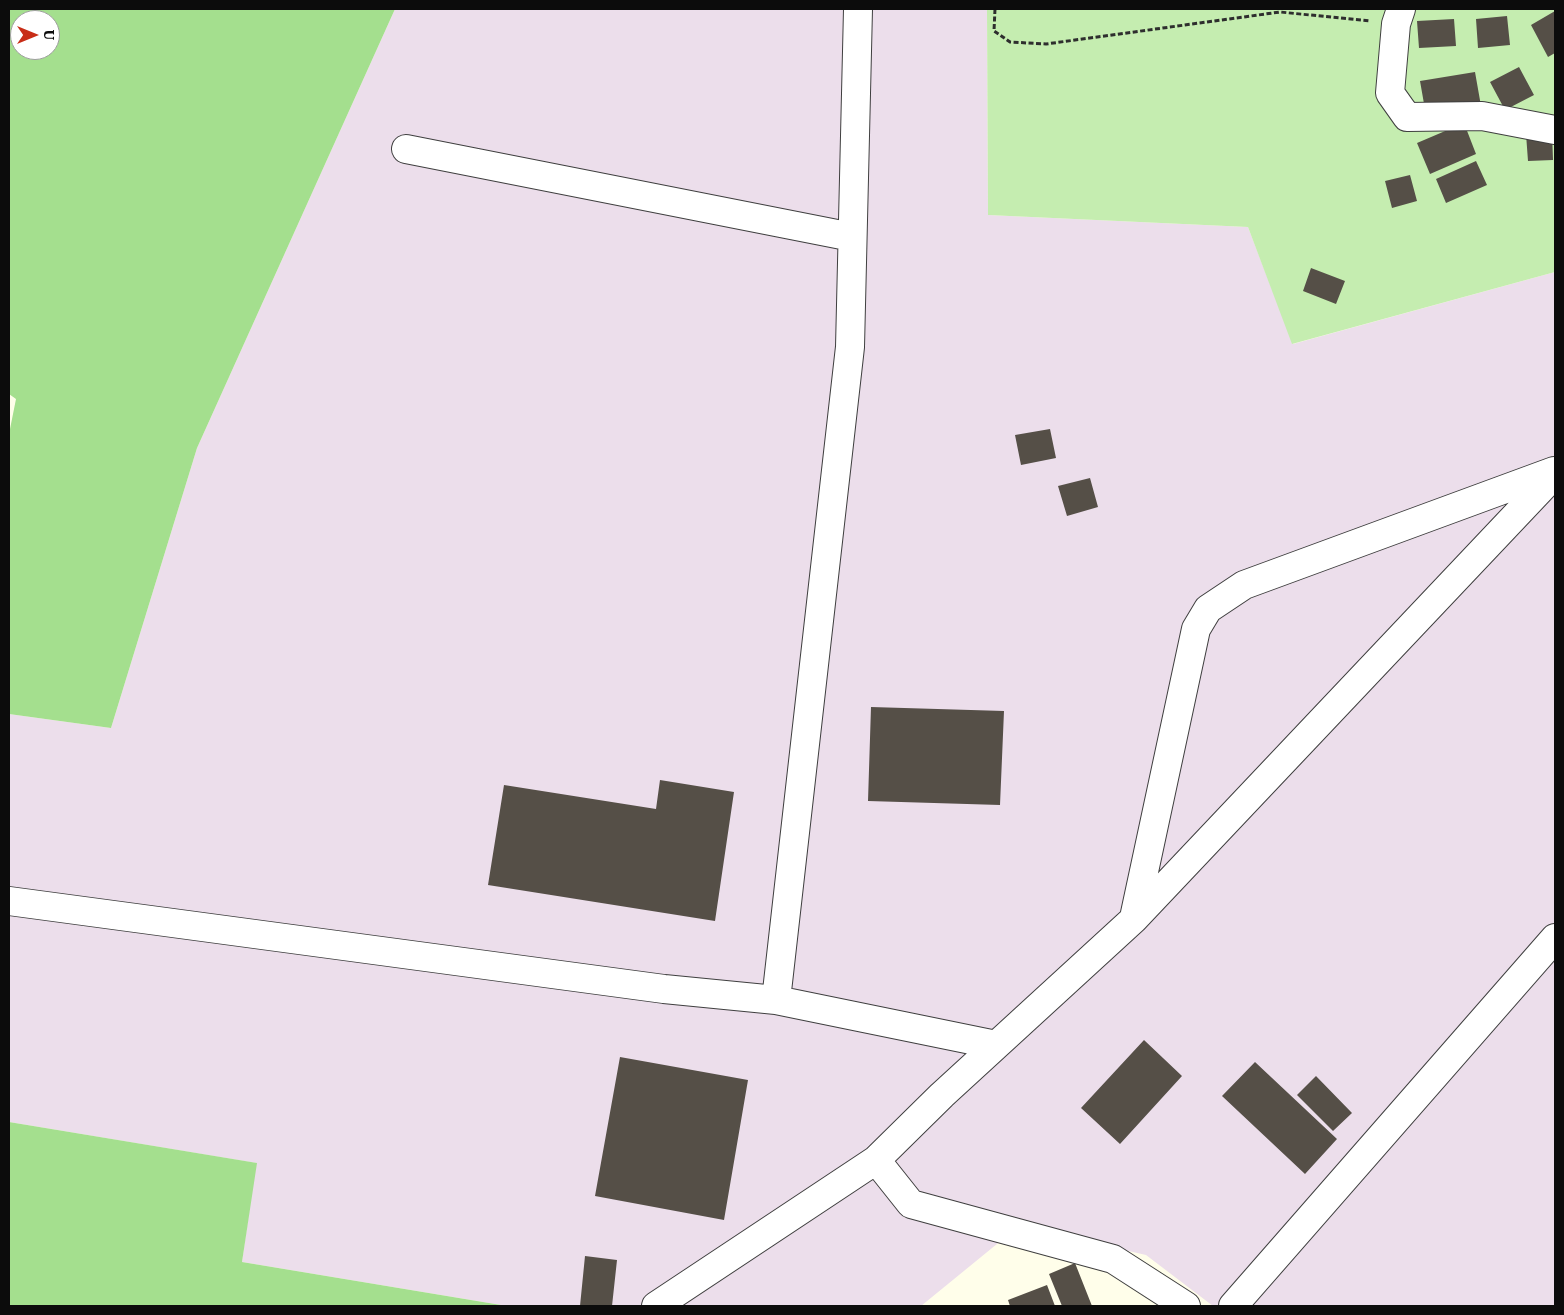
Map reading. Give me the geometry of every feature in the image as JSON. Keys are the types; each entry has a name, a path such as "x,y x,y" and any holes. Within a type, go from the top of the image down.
{"street":[{"path":"776,1000 850,347 858,9"},
{"path":"1398,16 1390,93 1407,117 1482,116 1555,130"},
{"path":"406,149 852,238"},
{"path":"1134,919 1196,629 1208,609 1244,586 1555,472"},
{"path":"656,1306 876,1160 942,1094 1134,919 1555,472"},
{"path":"9,901 654,988 776,1000 996,1045"},
{"path":"1233,1306 1555,938"},
{"path":"876,1160 911,1204 1113,1259 1186,1306"}],"path":[{"path":"995,9 994,31 1010,42 1046,44 1280,12 1398,16"}],"shaded area":[{"path":"395,9 987,9 988,215 1248,227 1293,344 1555,272 1555,1306 1213,1306 1146,1255 1019,1226 921,1306 507,1306 242,1262 256,1163 9,1122 9,714 111,728 197,448"}],"green space":[{"path":"9,9 395,9 197,448 111,728 9,714 9,434 16,399 9,394"},
{"path":"987,9 1555,9 1555,272 1292,344 1248,227 988,215"},
{"path":"9,1122 257,1163 242,1262 507,1306 9,1306"}],"building":[{"path":"1555,11 1555,53 1548,57 1531,25"},
{"path":"1507,16 1510,45 1478,48 1476,19"},
{"path":"1454,19 1456,46 1419,48 1417,21"},
{"path":"1519,67 1534,95 1505,110 1490,82"},
{"path":"1475,72 1481,106 1426,115 1420,81"},
{"path":"1464,123 1476,154 1430,174 1417,143"},
{"path":"1552,132 1553,160 1528,161 1526,134"},
{"path":"1476,161 1487,185 1446,203 1436,179"},
{"path":"1410,175 1417,201 1392,208 1385,181"},
{"path":"1311,268 1345,281 1336,304 1303,291"},
{"path":"1050,429 1056,458 1021,465 1015,435"},
{"path":"1090,478 1098,507 1067,516 1058,486"},
{"path":"871,707 1004,711 1000,805 868,801"},
{"path":"660,780 734,792 715,921 488,885 504,785 656,809"},
{"path":"1144,1040 1182,1076 1120,1144 1081,1108"},
{"path":"620,1057 748,1080 724,1220 595,1196"},
{"path":"1255,1062 1337,1139 1305,1174 1222,1096"},
{"path":"1316,1076 1352,1113 1333,1131 1297,1095"},
{"path":"585,1256 617,1260 612,1306 580,1306"},
{"path":"1075,1263 1092,1306 1062,1306 1049,1274"},
{"path":"1047,1285 1055,1306 1010,1306 1008,1300"}]}
